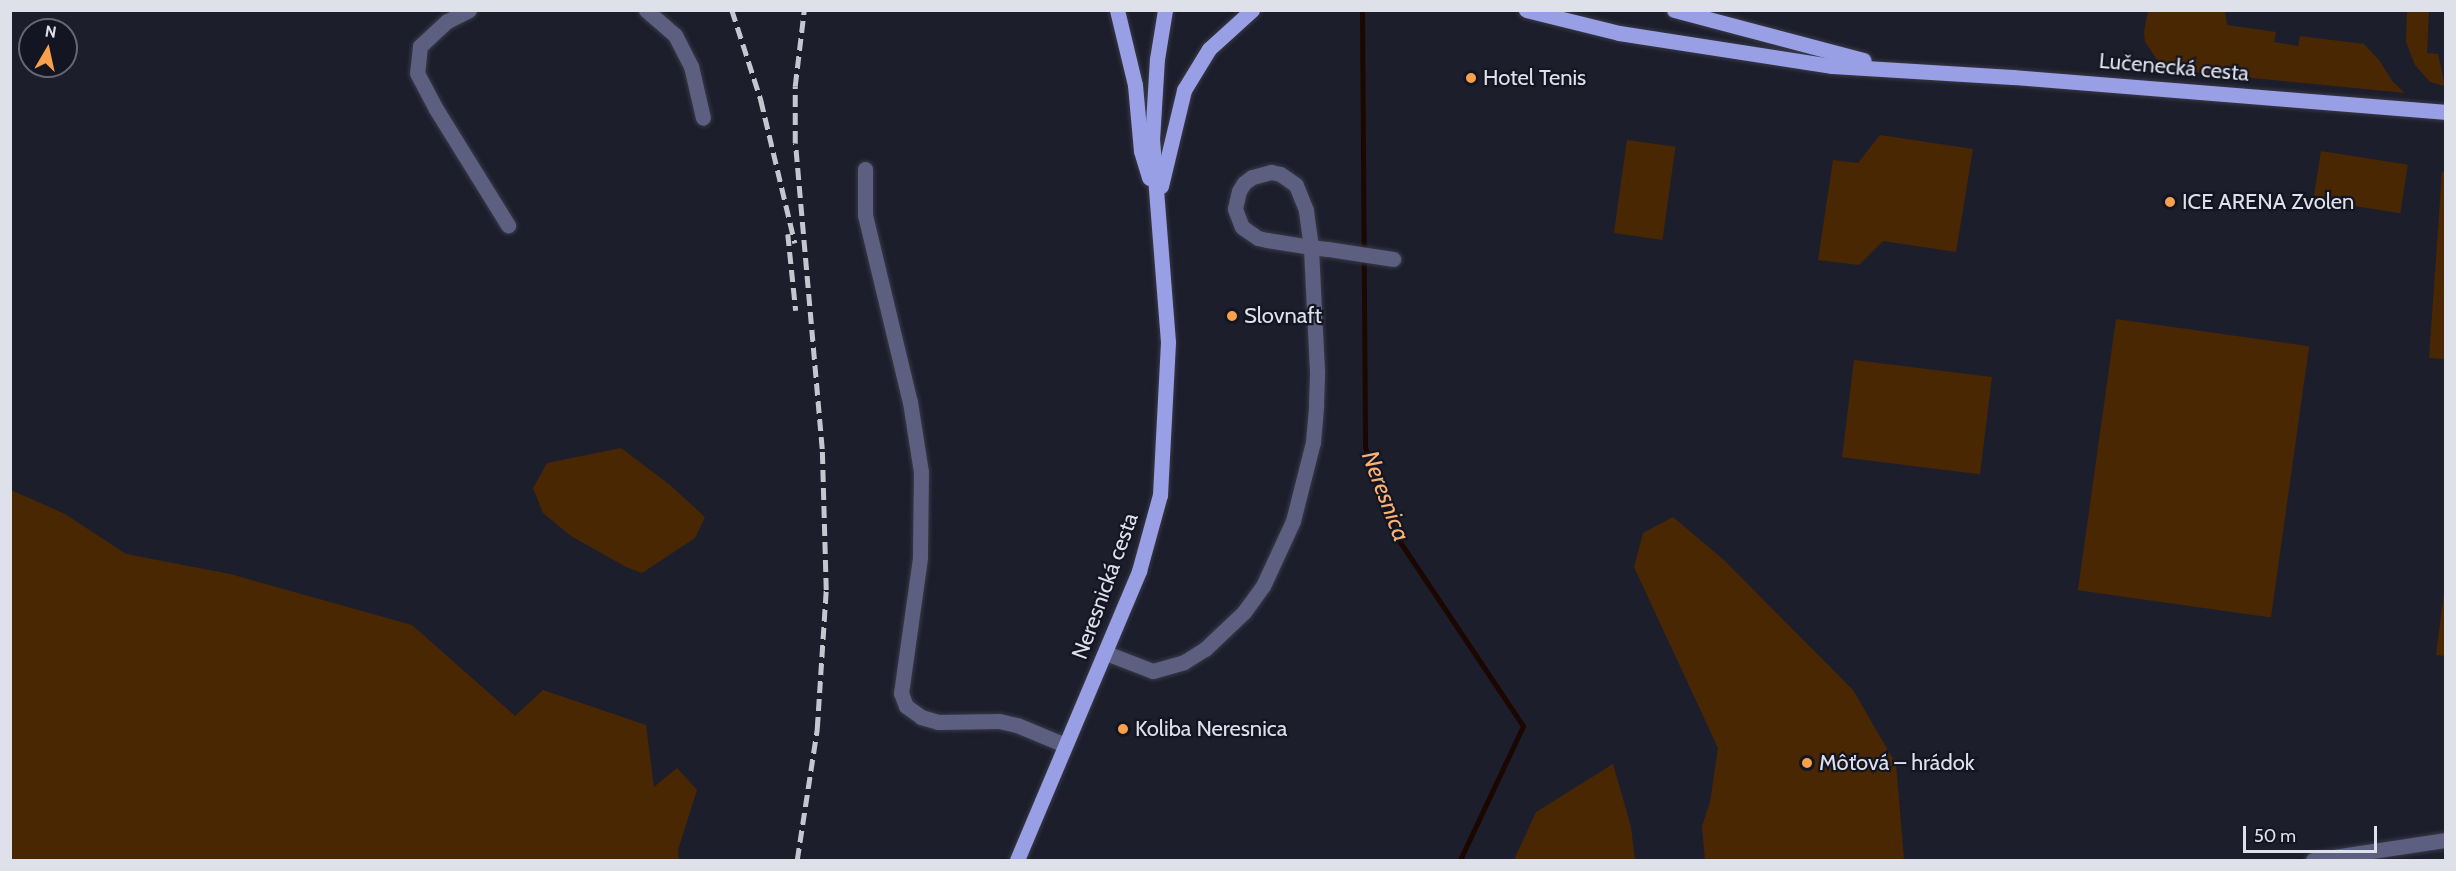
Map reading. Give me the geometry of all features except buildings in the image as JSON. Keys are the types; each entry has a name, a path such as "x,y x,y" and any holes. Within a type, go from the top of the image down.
{"main road":[{"path":"1117,10 1135,85 1141,151 1158,203"},
{"path":"1158,203 1152,140 1154,98 1165,10"},
{"path":"1158,203 1184,90 1209,48 1252,10"},
{"name":"Lučenecká cesta","path":"1527,10 1619,33 1832,66 1898,69 2445,112"},
{"name":"Lučenecká cesta","path":"1674,10 1898,69"},
{"name":"Neresnická cesta","path":"1017,861 1139,571 1152,531 1160,495 1168,342 1158,203"}],"street":[{"path":"469,10 447,21 420,46 417,73 436,109 507,225"},
{"path":"646,10 675,35 691,66 703,118"},
{"path":"865,169 865,215 910,402 921,472 920,558 901,693 906,706 921,717 938,722 999,721 1017,725 1065,744"},
{"path":"1106,653 1153,671 1184,662 1217,639 1244,612 1263,586 1293,520 1313,442 1317,371 1311,247 1300,194 1289,179 1271,172 1252,177 1239,191 1235,209 1242,227 1258,238 1311,247 1394,259"},
{"path":"2313,861 2445,840"}],"shaded area":[{"path":"2148,11 2225,11 2227,25 2276,32 2274,42 2298,46 2300,36 2364,44 2379,60 2393,82 2405,93 2180,71 2169,68 2158,61 2145,42 2144,32"},
{"path":"2407,11 2429,11 2427,53 2438,54 2445,86 2430,82 2415,65 2406,42"},
{"path":"1880,135 1973,149 1956,252 1883,241 1859,265 1818,260 1833,160 1858,163"},
{"path":"1627,140 1676,147 1662,240 1614,233"},
{"path":"2321,151 2408,165 2400,213 2313,199"},
{"path":"2442,172 2446,172 2445,359 2429,358"},
{"path":"2116,319 2309,346 2271,617 2078,590"},
{"path":"1854,360 1992,377 1980,474 1842,457"},
{"path":"621,448 670,485 705,517 695,538 642,573 626,567 571,536 543,513 533,488 547,463"},
{"path":"11,490 65,514 126,554 230,574 412,625 515,716 543,690 646,725 654,787 677,768 697,790 678,850 679,860 11,860"},
{"path":"1673,517 1724,560 1853,690 1896,764 1904,860 1705,860 1702,826 1710,802 1718,748 1634,567 1643,533"},
{"path":"2445,585 2445,656 2436,655"},
{"path":"1613,764 1631,827 1635,860 1514,860 1536,812"}],"waterway":[{"name":"Neresnica","path":"1362,10 1365,447 1394,533 1523,726 1460,860"}],"railway":[{"path":"732,10 761,100 795,243"},
{"path":"797,860 817,729 826,590 822,449 795,143 795,86 804,10"},
{"path":"788,234 796,311"}],"place":[{"name":"Hotel Tenis","path":"1471,78"},
{"name":"ICE ARENA Zvolen","path":"2170,202"},
{"name":"Slovnaft","path":"1232,316"},
{"name":"Koliba Neresnica","path":"1123,729"},
{"name":"Môťová – hrádok","path":"1807,763"}]}
